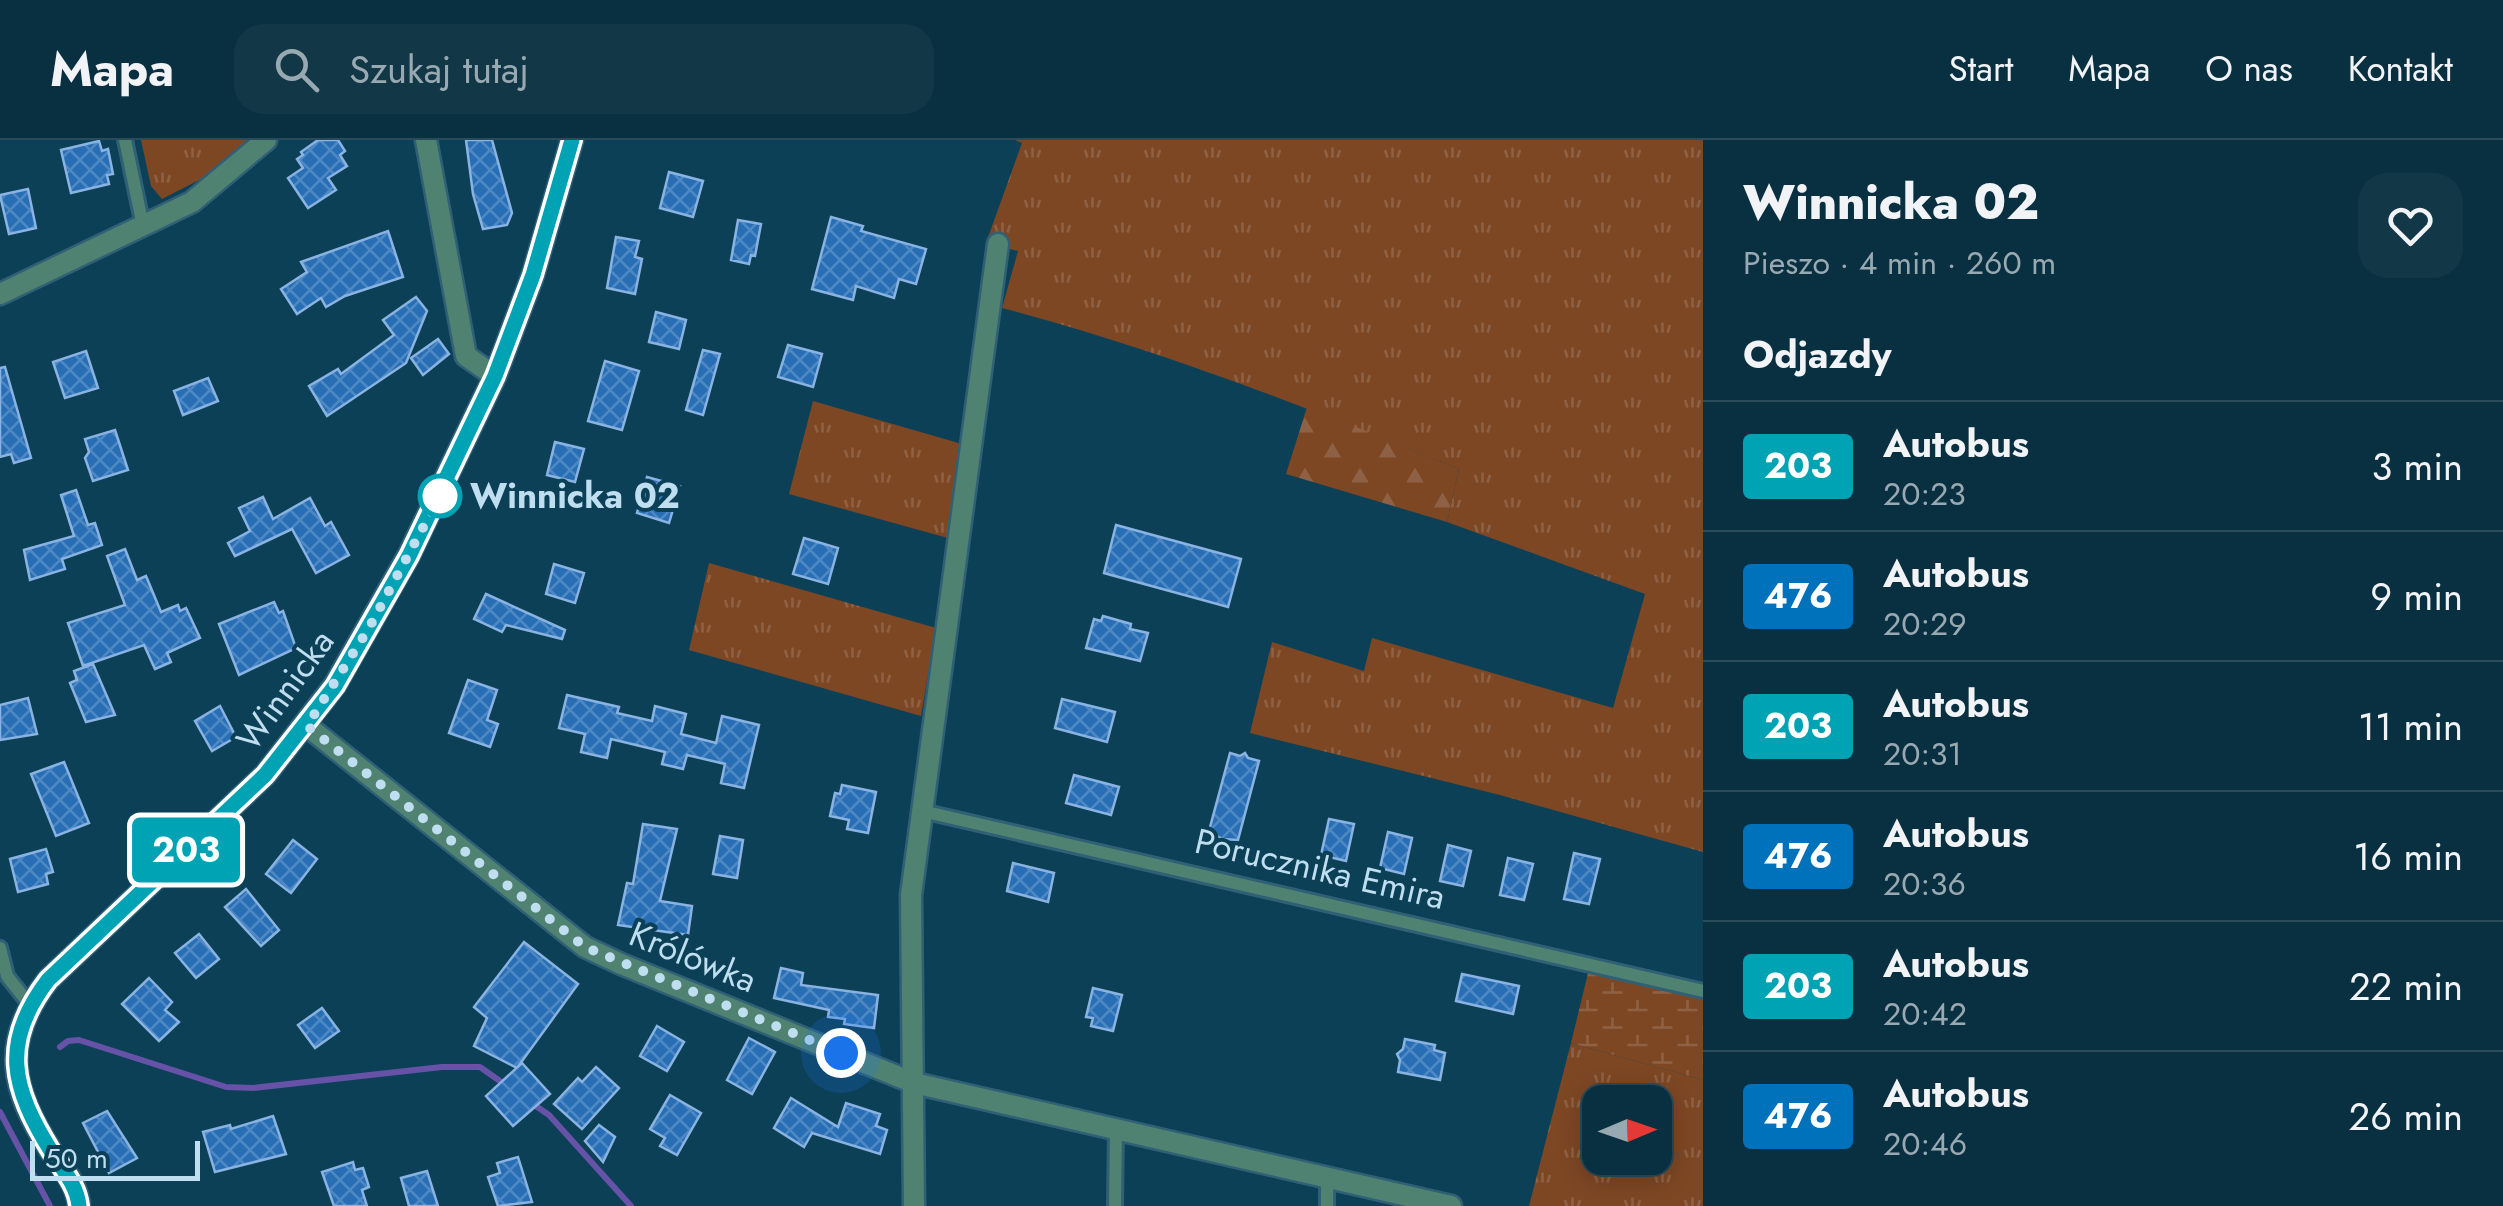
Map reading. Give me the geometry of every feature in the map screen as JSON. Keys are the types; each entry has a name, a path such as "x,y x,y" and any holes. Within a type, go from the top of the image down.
{"street":[{"path":"0,294 192,202 266,140"},
{"path":"426,140 466,356 495,376"},
{"name":"Winnicka","path":"79,1206 72,1183 28,1113 17,1086 16,1041 30,1005 48,980 265,775 335,686 409,556 495,376 533,275 572,140"},
{"path":"914,1206 911,895 998,244"},
{"name":"Królówka","path":"307,726 585,947 914,1082 1451,1206"}],"lane":[{"path":"125,140 143,226"},
{"name":"Porucznika Emira","path":"922,811 1703,991"},
{"path":"0,948 7,976 30,1005"},
{"path":"1115,1206 1116,1127"},
{"path":"1327,1178 1327,1206"}],"green space":[{"path":"141,140 248,140 201,179 162,199 151,186"},
{"path":"1015,140 1703,140 1703,852 1500,795 1250,733 1272,642 1364,671 1372,638 1613,708 1645,594 1447,522 1459,469 1233,381 1002,308 1018,251 986,243 1022,143"},
{"path":"813,401 962,444 948,538 789,494"},
{"path":"1307,407 1459,469 1447,522 1286,474"},
{"path":"709,563 936,628 921,716 689,650"},
{"path":"1588,973 1703,996 1703,1080 1571,1043"},
{"path":"1571,1043 1703,1080 1703,1206 1529,1206"}],"building":[{"path":"318,140 338,140 345,151 340,155 347,166 328,178 336,190 308,208 288,178 303,168 297,159 303,155 301,152"},
{"path":"466,140 492,140 512,213 507,225 483,229 473,194"},
{"path":"99,141 102,151 108,149 113,174 107,175 109,184 71,193 61,150"},
{"path":"669,172 703,181 693,217 660,208"},
{"path":"28,189 36,228 9,234 0,195"},
{"path":"831,217 863,226 861,231 926,249 916,284 899,279 894,298 856,286 853,300 812,289"},
{"path":"738,220 761,224 755,256 751,255 749,264 731,260"},
{"path":"388,231 403,277 345,296 326,307 321,298 297,314 281,289 307,272 301,262"},
{"path":"616,237 639,241 635,257 642,259 635,294 607,288"},
{"path":"416,297 427,311 406,363 327,416 309,386 338,369 341,374 394,335 383,320"},
{"path":"656,312 686,320 679,349 649,342"},
{"path":"438,339 449,354 423,375 411,358"},
{"path":"788,345 822,354 813,387 778,377"},
{"path":"703,350 720,354 703,415 686,410"},
{"path":"86,351 98,388 65,398 53,362"},
{"path":"605,361 639,371 622,430 588,421"},
{"path":"5,367 31,458 14,463 11,454 0,457 0,368"},
{"path":"208,378 218,401 183,415 174,391"},
{"path":"115,430 128,470 93,481 85,458 89,452 85,439"},
{"path":"555,442 584,449 575,482 547,475"},
{"path":"647,477 680,486 669,523 637,513"},
{"path":"76,490 88,525 95,523 102,545 62,559 65,569 30,580 24,550 74,536 61,495"},
{"path":"263,497 273,519 310,498 325,526 331,522 349,555 316,573 292,529 235,556 228,543 250,531 239,508"},
{"path":"1116,525 1241,559 1228,607 1104,573"},
{"path":"804,538 838,548 828,584 793,574"},
{"path":"125,549 137,580 146,576 161,612 178,605 180,611 186,608 200,638 167,653 171,662 155,669 144,645 83,666 68,623 125,605 107,556"},
{"path":"554,564 584,573 575,603 546,594"},
{"path":"486,594 565,630 562,639 506,625 502,632 474,619"},
{"path":"274,602 279,613 283,611 296,648 239,675 219,624"},
{"path":"1103,616 1148,633 1140,661 1086,648 1094,619 1101,621"},
{"path":"93,664 115,715 86,722 70,683 77,680 74,671"},
{"path":"468,680 497,690 487,720 498,724 490,747 449,733"},
{"path":"567,695 619,707 617,713 652,721 655,706 686,714 681,734 716,743 722,716 759,725 744,788 721,783 725,764 687,755 683,769 662,764 665,752 611,739 607,758 581,752 585,734 559,728"},
{"path":"28,698 37,734 0,740 0,705"},
{"path":"1062,699 1115,712 1107,742 1055,728"},
{"path":"220,706 236,737 212,751 195,721"},
{"path":"1230,753 1245,753 1259,761 1238,840 1222,839 1209,831"},
{"path":"64,762 89,823 56,836 31,774"},
{"path":"1074,775 1119,787 1111,815 1066,803"},
{"path":"842,785 876,792 868,833 847,829 849,820 830,816 835,793 840,794"},
{"path":"1329,819 1354,824 1346,861 1321,855"},
{"path":"643,824 677,829 660,901 692,906 688,935 618,925 627,883 633,884"},
{"path":"1388,832 1412,838 1404,874 1380,868"},
{"path":"720,836 743,840 737,878 713,874"},
{"path":"293,840 317,859 291,893 266,874"},
{"path":"1448,845 1471,851 1463,886 1440,881"},
{"path":"46,849 53,872 46,874 48,884 18,892 10,859"},
{"path":"1574,853 1600,859 1589,904 1564,899"},
{"path":"1508,858 1533,864 1524,900 1500,895"},
{"path":"1013,863 1054,873 1048,902 1007,891"},
{"path":"246,889 279,930 261,946 225,907"},
{"path":"199,934 219,959 196,978 175,953"},
{"path":"524,942 578,984 517,1068 474,1046 487,1018 474,1007"},
{"path":"781,968 803,973 801,985 878,995 874,1028 844,1024 845,1019 828,1017 829,1010 774,998"},
{"path":"1462,974 1519,986 1513,1014 1456,1001"},
{"path":"149,978 172,1002 165,1010 179,1022 159,1041 122,1004"},
{"path":"1093,988 1122,995 1113,1031 1091,1026 1093,1018 1086,1017"},
{"path":"322,1008 339,1031 315,1048 298,1025"},
{"path":"657,1026 684,1042 667,1071 640,1056"},
{"path":"749,1038 775,1052 752,1094 727,1080"},
{"path":"1405,1039 1435,1045 1434,1050 1445,1053 1440,1080 1398,1072 1397,1054"},
{"path":"522,1063 550,1094 513,1126 486,1096"},
{"path":"596,1067 619,1088 582,1129 554,1104 578,1078 582,1082"},
{"path":"670,1095 701,1113 677,1155 660,1146 665,1138 650,1129"},
{"path":"791,1098 838,1127 846,1103 880,1114 876,1126 887,1130 880,1154 812,1133 804,1147 774,1128"},
{"path":"107,1111 137,1158 109,1173 83,1123"},
{"path":"273,1116 286,1154 215,1172 203,1132 230,1125 231,1129"},
{"path":"599,1125 615,1137 603,1162 585,1141"},
{"path":"518,1157 532,1202 498,1206 488,1177 500,1173 497,1163"},
{"path":"353,1162 355,1170 363,1168 369,1187 362,1190 367,1206 334,1206 322,1172"},
{"path":"427,1171 438,1206 409,1206 401,1178"}],"waterway":[{"path":"60,1047 79,1040 226,1087 253,1088 442,1067 480,1067 507,1086"},
{"path":"530,1102 549,1115 631,1206"},
{"path":"0,1112 50,1206"}],"bus line":[{"name":"203","path":"79,1206 77,1192 28,1113 17,1086 16,1041 24,1016 48,980 265,775 335,686 409,556 495,376 533,275 572,140"}],"place":[{"name":"Winnicka 02","path":"440,496"}],"route":[{"path":"440,496 369,628 307,726 585,947 841,1053"}]}
